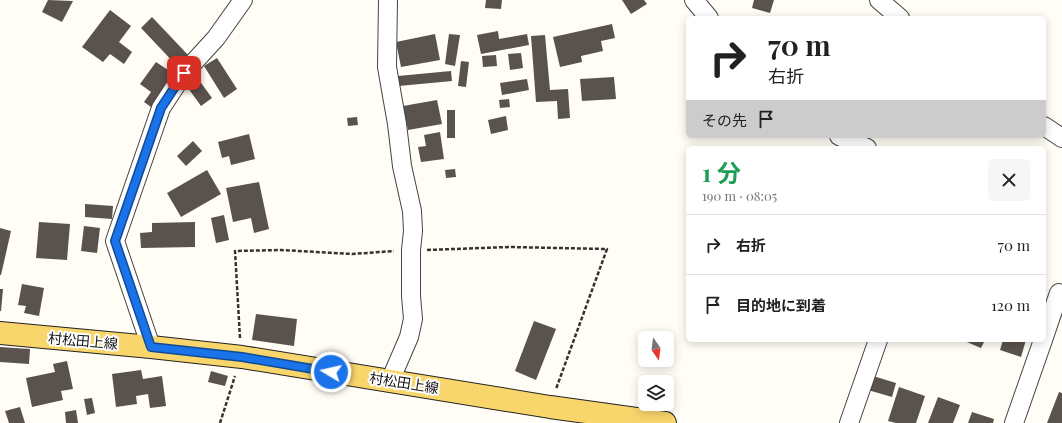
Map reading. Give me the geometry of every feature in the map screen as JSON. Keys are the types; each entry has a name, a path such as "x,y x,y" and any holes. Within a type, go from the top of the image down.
{"main road":[{"name":"村松田上線","path":"0,333 242,357 550,407 665,423"}],"street":[{"path":"151,347 115,241 161,108 184,73 216,38 243,0"},
{"path":"388,0 387,67 397,124 402,166 412,211 413,231 411,250 411,296 413,319 409,337 390,381"},
{"path":"694,0 707,16"},
{"path":"879,0 898,16"},
{"path":"1046,127 1062,138"},
{"path":"844,138 862,146"},
{"path":"1046,333 1059,293 1062,294"},
{"path":"850,423 877,342"},
{"path":"1014,423 1043,342"}],"path":[{"path":"220,423 242,357 235,251 282,250 352,254 509,246 607,249 550,407"}],"building":[{"path":"48,0 73,1 62,22 42,12"},
{"path":"486,0 502,0 501,9 485,8"},
{"path":"622,0 644,0 647,4 631,14"},
{"path":"754,0 774,0 770,13 752,8"},
{"path":"110,10 131,26 119,42 132,52 124,64 110,54 103,62 82,47"},
{"path":"152,17 189,56 178,67 141,28"},
{"path":"612,24 615,38 601,41 603,51 581,56 582,62 560,67 553,37"},
{"path":"498,31 499,39 527,34 529,45 481,54 477,35"},
{"path":"435,34 440,60 401,67 396,42"},
{"path":"449,34 460,35 455,66 445,64"},
{"path":"545,35 550,90 568,89 570,118 558,119 557,101 536,102 531,36"},
{"path":"521,53 523,68 510,70 508,54"},
{"path":"496,55 497,66 483,67 482,56"},
{"path":"217,58 237,89 224,98 204,66"},
{"path":"461,61 469,62 466,87 458,86"},
{"path":"156,62 174,74 151,107 144,102 151,92 140,84"},
{"path":"451,71 452,81 399,86 398,76"},
{"path":"614,77 616,99 582,101 580,79"},
{"path":"527,79 529,90 502,95 500,83"},
{"path":"199,80 212,98 201,106 188,88"},
{"path":"509,99 510,107 500,108 499,100"},
{"path":"437,100 442,124 408,130 403,106"},
{"path":"447,110 455,110 455,138 447,138"},
{"path":"506,116 508,130 491,134 488,120"},
{"path":"357,117 358,125 348,126 347,118"},
{"path":"440,132 444,159 421,162 418,147 426,146 424,135"},
{"path":"249,134 255,159 231,165 229,156 222,158 218,142"},
{"path":"193,141 202,151 186,166 177,156"},
{"path":"455,169 456,177 446,178 445,170"},
{"path":"207,170 221,194 181,217 167,193"},
{"path":"259,182 269,229 254,233 251,218 233,222 226,188"},
{"path":"85,204 113,206 112,219 85,217"},
{"path":"224,215 229,240 216,243 211,218"},
{"path":"39,222 70,224 67,260 36,258"},
{"path":"195,222 195,247 141,248 140,233 152,232 152,223"},
{"path":"84,226 100,228 97,253 81,251"},
{"path":"0,228 11,231 1,275 0,275"},
{"path":"22,284 44,288 39,316 24,313 26,306 18,305"},
{"path":"0,289 3,289 1,311 0,311"},
{"path":"256,314 297,319 294,346 252,340"},
{"path":"534,321 556,329 536,380 515,371"},
{"path":"967,342 984,342 981,348"},
{"path":"1002,342 1025,342 1021,357 1000,350"},
{"path":"0,347 30,349 29,364 0,362"},
{"path":"67,361 73,389 61,391 63,400 32,407 26,378 55,372 53,364"},
{"path":"141,370 143,379 162,376 166,406 150,408 148,394 136,396 137,404 116,407 112,374"},
{"path":"211,371 228,376 225,386 208,382"},
{"path":"873,376 896,383 892,397 868,390"},
{"path":"899,387 925,396 916,423 896,423 888,421"},
{"path":"1059,392 1062,393 1062,423 1047,423"},
{"path":"938,397 960,405 953,423 928,423"},
{"path":"92,398 95,413 87,415 84,399"},
{"path":"20,407 25,423 9,423 5,411"},
{"path":"76,410 78,423 66,423 65,412"},
{"path":"972,412 994,419 993,423 968,423"}],"route":[{"path":"184,73 161,108 115,241 151,347 242,357 331,372"}]}
